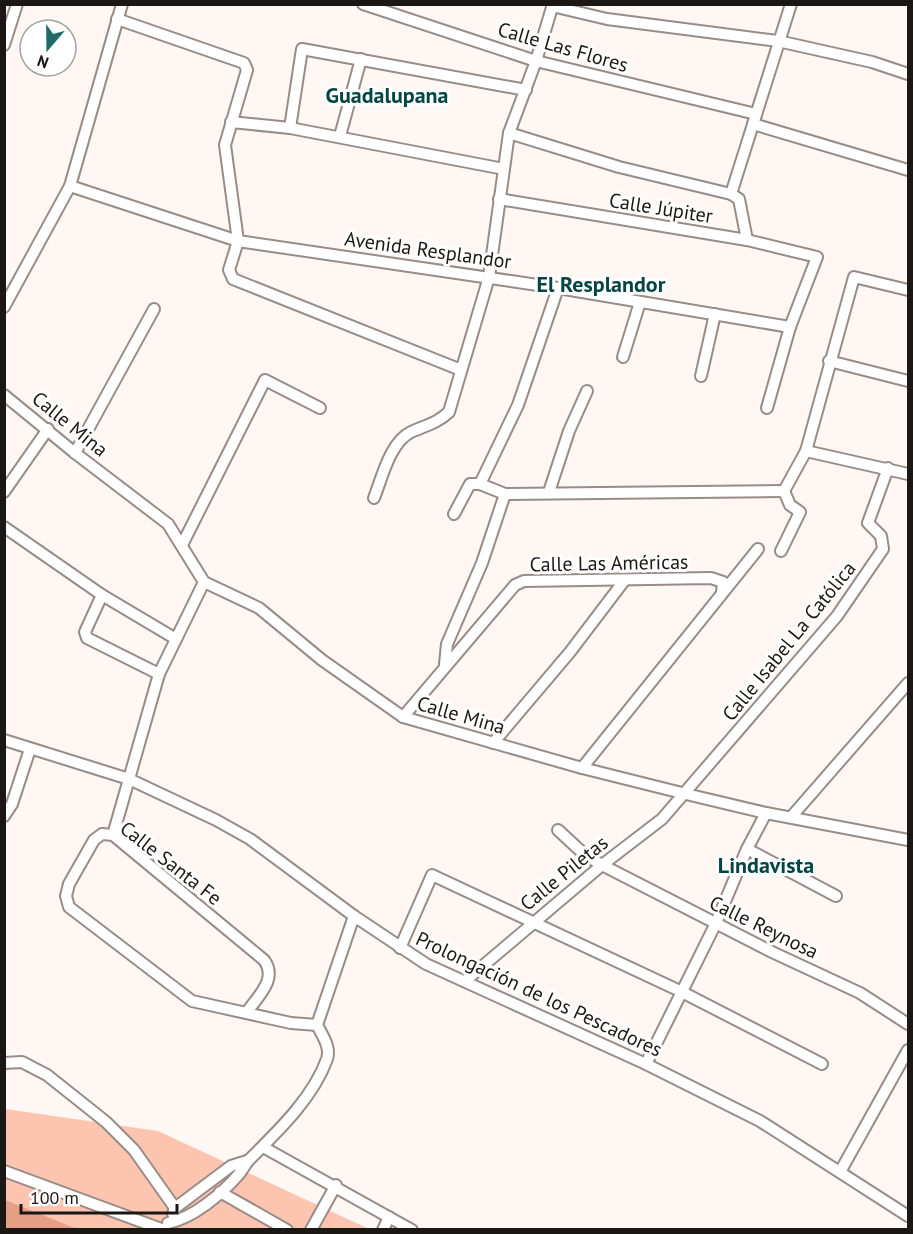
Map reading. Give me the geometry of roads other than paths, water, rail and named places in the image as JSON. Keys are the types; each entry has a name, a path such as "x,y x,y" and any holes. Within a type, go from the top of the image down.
{"street":[{"path":"4,307 70,186 122,4"},
{"name":"Calle Las Flores","path":"363,4 536,61 754,119 909,170"},
{"path":"732,194 791,4"},
{"path":"374,498 397,444 410,433 437,424 448,412 489,277 508,133 526,90 553,5 619,21 778,41 872,62 909,74"},
{"path":"4,45 12,7"},
{"path":"117,19 244,63 247,70 225,145 238,241 230,270 233,279 461,370"},
{"path":"290,128 303,49 526,90"},
{"path":"340,136 361,59"},
{"path":"231,122 340,136 504,169"},
{"path":"508,133 619,167 732,194 739,199 747,240"},
{"name":"Avenida Resplandor","path":"70,186 238,241 489,277 790,327"},
{"name":"Calle Júpiter","path":"499,199 747,240 817,257 790,327"},
{"path":"784,491 806,451 854,277 909,290"},
{"path":"480,484 518,405 558,288"},
{"path":"623,357 640,302"},
{"path":"75,453 154,309"},
{"path":"701,376 715,314"},
{"path":"767,408 790,327"},
{"path":"829,361 909,381"},
{"path":"183,543 265,380 320,408"},
{"path":"549,492 569,431 587,391"},
{"name":"Calle Mina","path":"4,394 75,453 168,524 183,543 204,582 259,608 322,660 403,717 582,768 686,794 766,813 792,816 909,840"},
{"path":"4,492 48,429"},
{"path":"806,451 909,474"},
{"name":"Calle Isabel La Católica","path":"686,794 837,616 880,556 883,549 881,536 868,523 888,468"},
{"path":"454,514 470,484 480,484 505,494 784,491"},
{"path":"781,551 800,512 790,505 784,491"},
{"path":"445,664 447,644 482,563 505,494"},
{"path":"4,527 102,596 176,639"},
{"path":"582,768 758,549"},
{"name":"Calle Las Américas","path":"403,717 445,664 462,650 514,585 524,581 716,579 724,585 722,592"},
{"path":"493,743 570,652 624,581"},
{"path":"113,835 159,674 204,582"},
{"path":"102,596 85,632 87,638 159,674"},
{"path":"792,816 909,683"},
{"name":"Prolongación de los Pescadores","path":"4,740 129,779 250,839 354,916 426,964 646,1064 760,1121 909,1216"},
{"path":"4,816 12,804 30,749"},
{"name":"Calle Piletas","path":"465,981 602,865 662,819 686,794"},
{"path":"646,1064 680,991 716,923 747,849 766,813"},
{"name":"Calle Reynosa","path":"558,830 585,855 602,865 860,993 909,1024"},
{"name":"Calle Santa Fe","path":"102,834 113,835 264,960 271,969 271,977 247,1012 192,1001 69,907 66,896 69,884 94,840 102,834"},
{"path":"747,849 836,896"},
{"path":"400,948 432,875 680,991 822,1064"},
{"path":"4,1171 165,1227 183,1220 220,1192 239,1174 247,1161 291,1117 328,1057 327,1044 317,1025 354,916"},
{"path":"247,1012 291,1023 317,1025"},
{"path":"840,1172 909,1050"},
{"path":"4,1063 22,1062 47,1075 106,1122 145,1164 175,1208"},
{"path":"263,1147 336,1185 412,1230"},
{"path":"165,1227 175,1208 231,1166 247,1161"},
{"path":"311,1230 336,1185"},
{"path":"220,1192 287,1230"},
{"path":"382,1230 389,1217"}],"district":[{"name":"Guadalupana","path":"387,95"},
{"name":"El Resplandor","path":"601,284"},
{"name":"Lindavista","path":"766,865"}]}
